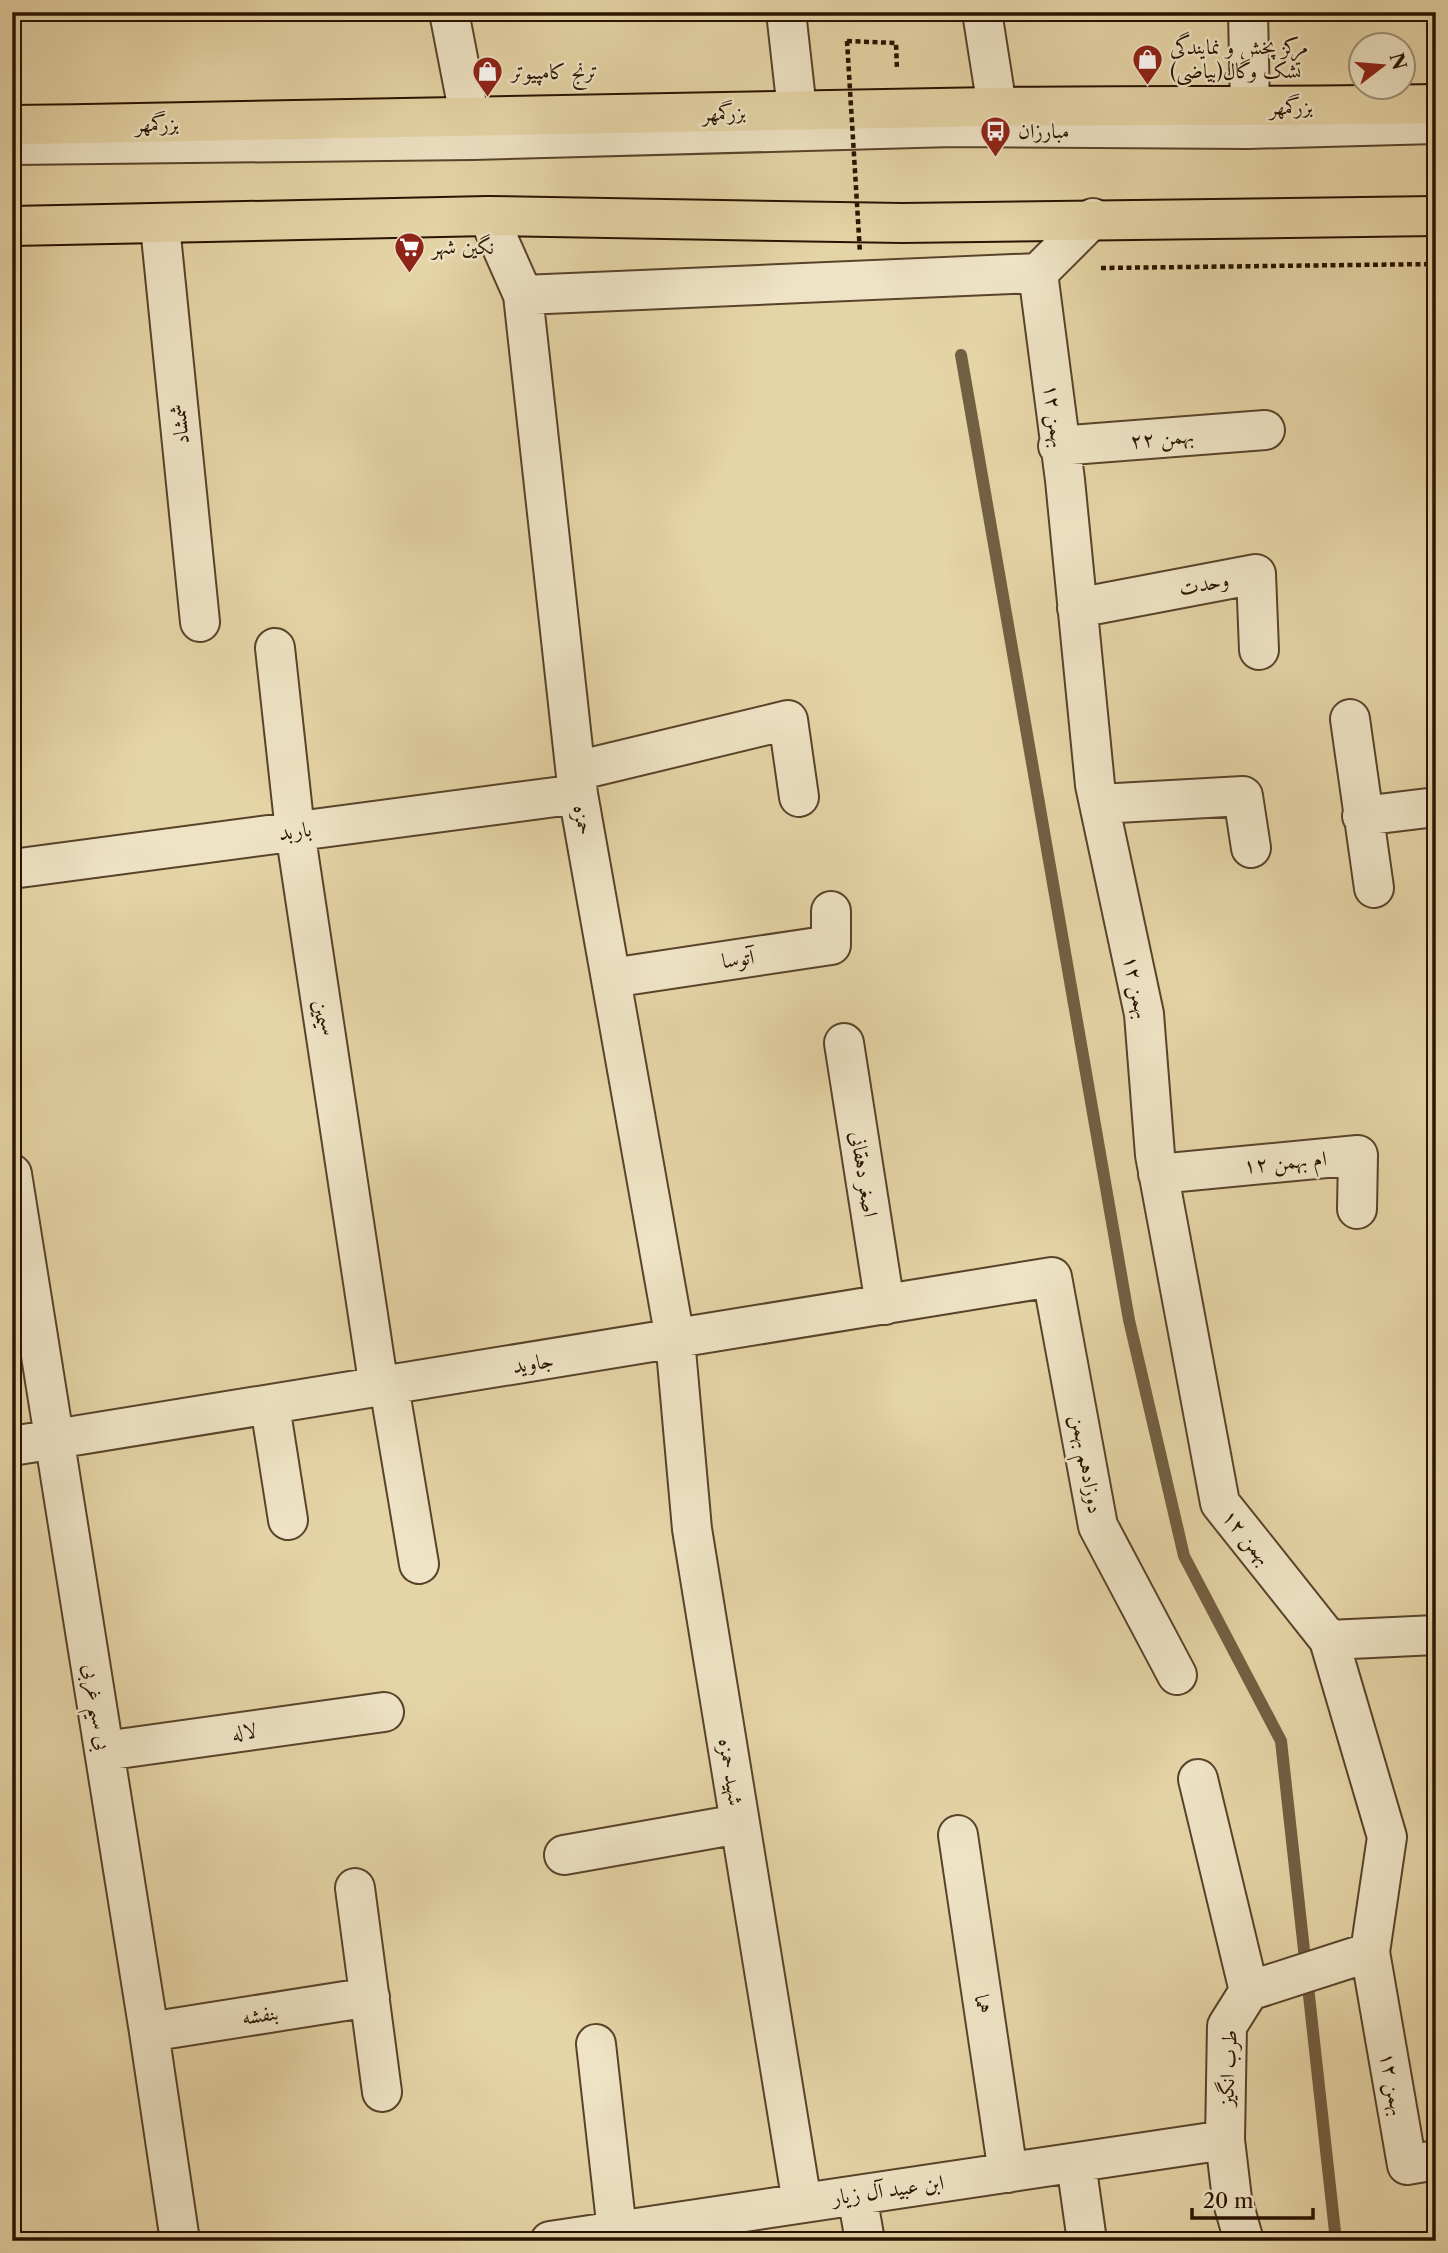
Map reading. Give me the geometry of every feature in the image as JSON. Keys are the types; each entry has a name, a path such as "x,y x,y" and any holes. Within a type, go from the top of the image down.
{"main road":[{"name":"بزرگمهر","path":"12,125 470,120 997,107 1250,108 1436,104"},
{"path":"12,226 160,226 488,216 902,223 1093,218 1436,216"}],"street":[{"path":"449,12 470,120"},
{"path":"786,12 797,110"},
{"path":"982,12 997,107"},
{"path":"1248,12 1250,108"},
{"path":"12,145 473,140 953,127 1248,129 1436,124"},
{"name":"حمزه","path":"488,216 523,295 577,783 674,1339"},
{"path":"523,295 1040,270 1093,218"},
{"name":"شمشاد","path":"160,226 200,622"},
{"name":"۱۲ بهمن","path":"1040,270 1098,803 1144,1014 1158,1174 1220,1503 1329,1640 1387,1837 1370,1952 1421,2163"},
{"name":"۲۲ بهمن","path":"1058,446 1265,430"},
{"name":"وحدت","path":"1077,608 1256,574 1259,650"},
{"name":"سیمین","path":"275,648 295,831 384,1387 419,1564"},
{"path":"1350,719 1374,888"},
{"path":"577,783 788,720 799,797"},
{"name":"باربد","path":"12,869 295,831 577,783"},
{"path":"1098,803 1243,796 1251,848"},
{"path":"1362,816 1436,807"},
{"name":"آتوسا","path":"611,978 831,945 831,911"},
{"name":"اصغر دهقانی","path":"844,1043 885,1305"},
{"name":"۱۲ ام بهمن","path":"1158,1174 1359,1155 1357,1209"},
{"name":"بی سیم غربی","path":"12,1174 180,2241"},
{"name":"جاوید","path":"12,1446 1052,1277"},
{"name":"دوزادهم بهمن","path":"1052,1277 1098,1526 1177,1675"},
{"name":"شهید حمزه","path":"674,1339 692,1530 802,2203"},
{"path":"270,1406 288,1520"},
{"path":"1329,1640 1436,1635"},
{"name":"لاله","path":"104,1751 384,1712"},
{"path":"1198,1779 1249,1991 1370,1952"},
{"path":"564,1855 740,1824"},
{"name":"هما","path":"958,1835 1008,2173"},
{"path":"355,1888 382,2092"},
{"name":"طرب انگیز","path":"1244,2241 1231,2199 1225,2140 1227,2026 1249,1991"},
{"name":"بنفشه","path":"149,2032 370,1997"},
{"path":"596,2044 617,2231"},
{"name":"ابن عبید آل زیار","path":"553,2241 1225,2140"},
{"path":"1076,2163 1087,2241"},
{"path":"858,2195 865,2241"}],"path":[{"path":"860,253 846,41 896,43"},
{"path":"1040,270 1436,264"}],"waterway":[{"path":"961,355 1129,1320 1184,1556 1281,1741 1336,2241"}],"place":[{"name":"مرکز پخش و نمایندگی تشک وگال(بیاضی)","path":"1147,86"},
{"name":"ترنج کامپیوتر","path":"488,99"},
{"name":"مبارزان","path":"995,158"},
{"name":"نگین شهر","path":"409,274"}]}
